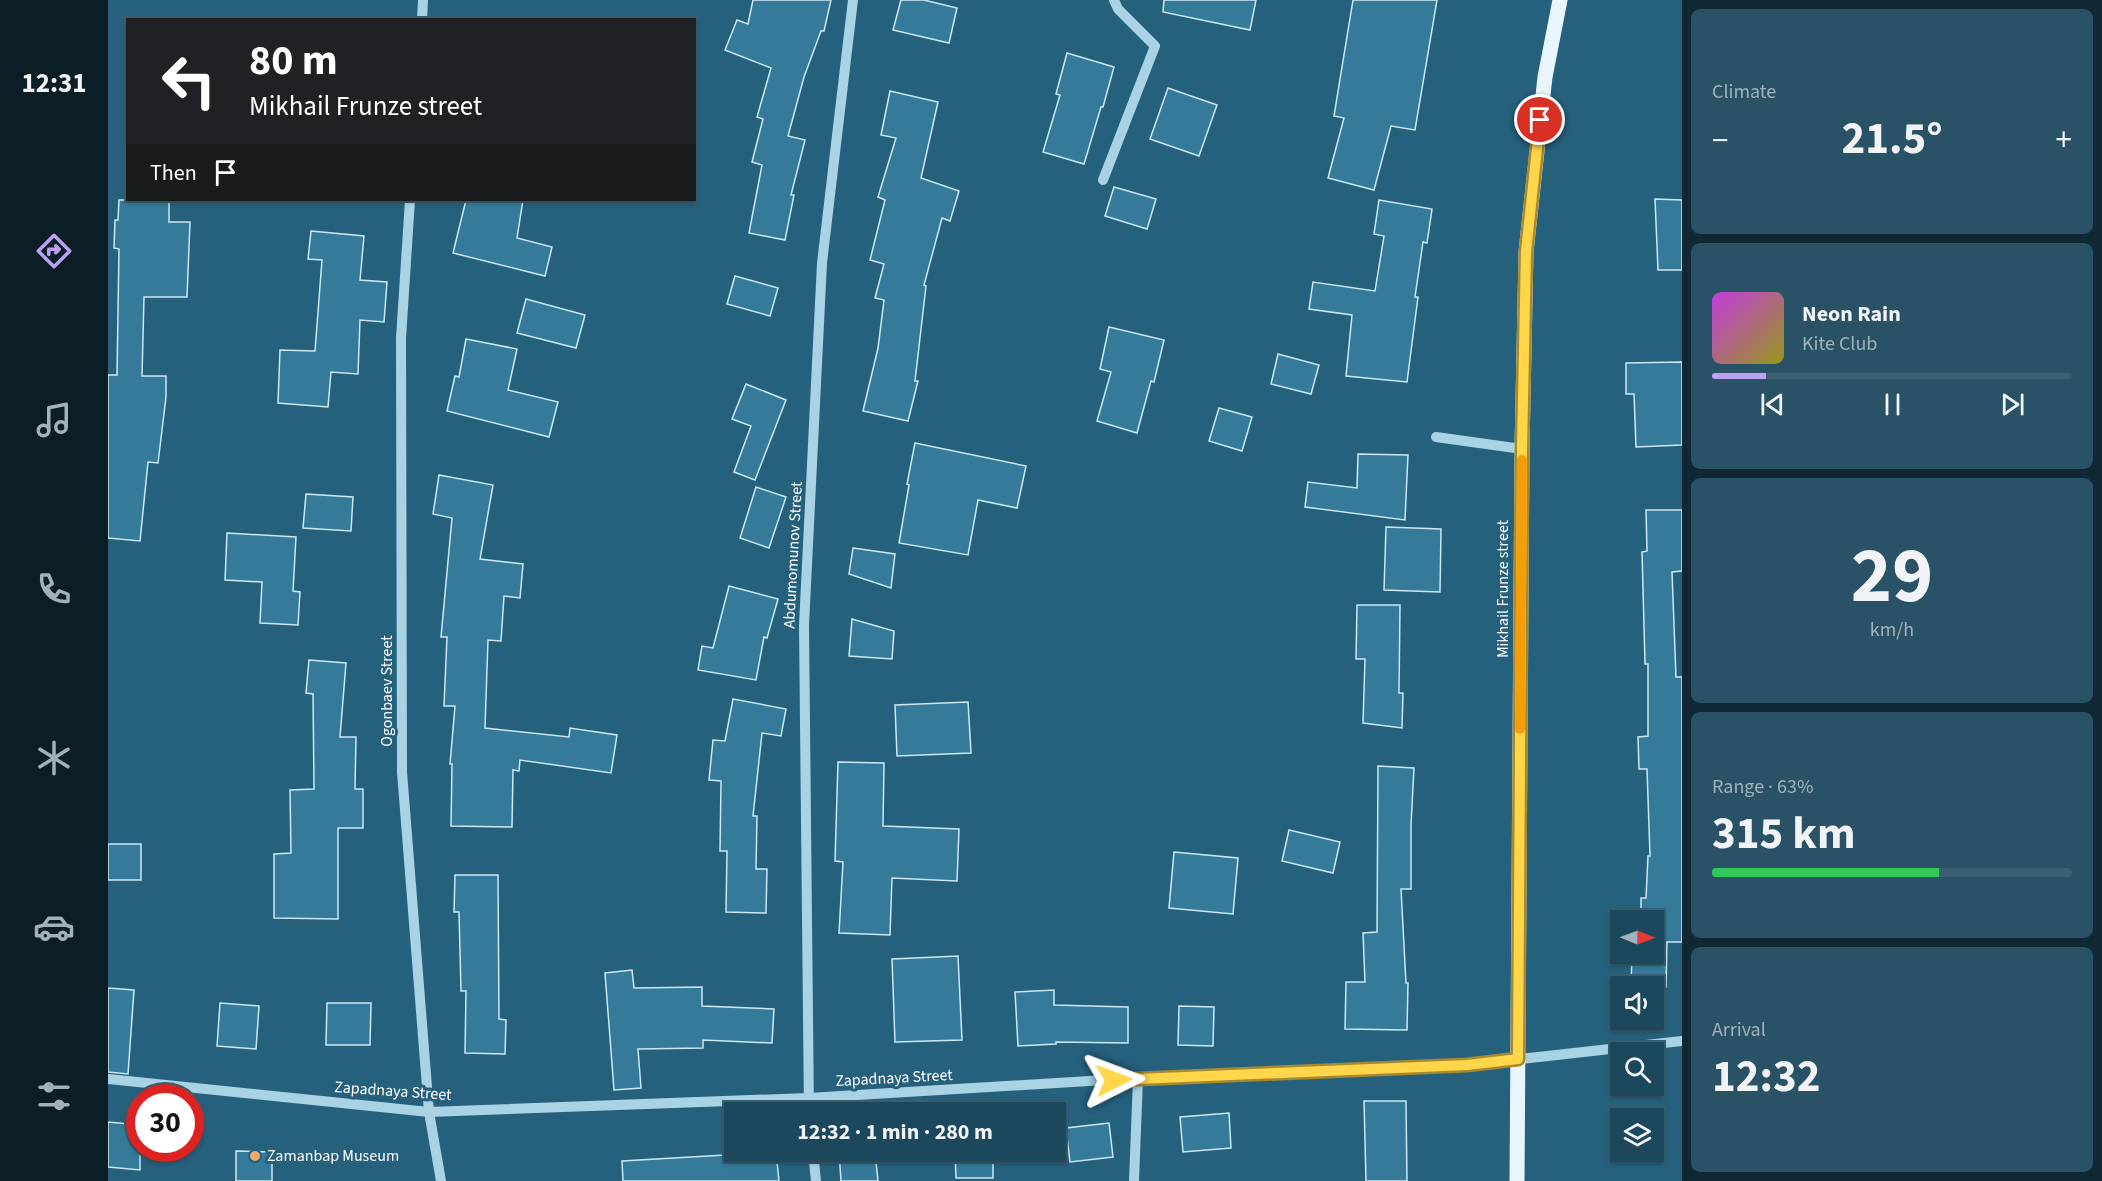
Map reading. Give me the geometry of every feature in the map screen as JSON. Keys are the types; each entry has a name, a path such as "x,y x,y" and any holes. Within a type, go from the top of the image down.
{"main road":[{"name":"Mikhail Frunze street","path":"1517,1181 1522,449 1526,252 1545,77 1560,0"}],"street":[{"path":"422,18 423,0"},
{"name":"Abdumomunov Street","path":"808,1102 804,625 822,263 853,0"},
{"path":"1103,180 1155,46 1118,9 1114,0"},
{"name":"Ogonbaev Street","path":"410,201 401,338 402,772 429,1112 441,1181"},
{"path":"1436,436 1522,449"},
{"name":"Zapadnaya Street","path":"108,1079 429,1112 808,1098 1138,1078 1467,1065 1682,1041"},
{"path":"1134,1181 1138,1078"},
{"path":"814,1162 816,1181"}],"building":[{"path":"753,0 831,0 824,31 821,31 804,77 788,136 805,140 791,195 794,195 785,240 749,233 762,165 752,162 763,119 757,117 771,68 725,50 737,20 748,24"},
{"path":"901,0 924,0 957,8 949,43 893,30"},
{"path":"1164,0 1256,0 1250,30 1163,12"},
{"path":"1353,0 1437,0 1415,130 1391,126 1374,190 1328,178 1344,118 1334,116"},
{"path":"1067,53 1114,67 1084,164 1043,152 1060,95 1056,94"},
{"path":"1168,88 1217,105 1199,156 1150,139"},
{"path":"890,91 938,102 921,178 959,191 950,221 942,218 924,285 926,286 915,381 918,381 908,421 863,411 878,348 884,300 875,298 884,264 870,260 885,200 878,197 896,138 881,135"},
{"path":"1114,187 1156,199 1147,229 1105,216"},
{"path":"1655,199 1682,200 1682,270 1658,270"},
{"path":"119,200 169,201 169,222 190,222 187,297 144,297 142,376 166,376 166,397 158,463 148,462 140,541 108,538 108,375 117,375 119,249 114,248 115,220 118,220"},
{"path":"1379,200 1432,209 1427,243 1423,242 1415,297 1418,297 1407,382 1346,376 1352,315 1309,309 1313,282 1375,291 1384,236 1374,234"},
{"path":"466,201 523,201 517,238 552,247 545,276 453,253"},
{"path":"311,231 364,236 360,280 387,282 384,322 360,320 358,374 331,372 328,407 278,403 280,350 315,351 322,260 308,259"},
{"path":"735,276 778,288 770,316 727,304"},
{"path":"526,299 585,315 576,348 517,333"},
{"path":"1109,327 1164,340 1154,382 1151,381 1137,433 1097,421 1111,372 1100,369"},
{"path":"466,339 517,349 508,390 558,402 549,437 447,411 455,376 459,377"},
{"path":"1278,354 1319,365 1311,394 1271,384"},
{"path":"1682,362 1682,445 1636,447 1634,394 1626,394 1626,363"},
{"path":"746,384 786,400 755,480 734,472 751,426 732,419"},
{"path":"1219,408 1252,417 1242,451 1209,441"},
{"path":"915,443 1026,466 1017,508 978,500 968,555 899,543"},
{"path":"1358,454 1408,455 1405,520 1305,507 1308,482 1357,488"},
{"path":"439,475 493,485 480,559 523,564 520,598 504,596 501,641 488,640 485,728 569,737 570,728 617,735 611,773 520,760 519,771 513,770 512,827 451,826 452,764 450,764 455,706 444,706 447,637 441,637 452,518 433,514"},
{"path":"756,487 786,497 769,548 740,538"},
{"path":"306,494 353,497 351,531 303,528"},
{"path":"1646,510 1682,510 1682,571 1672,572 1676,677 1682,677 1682,942 1667,942 1666,987 1664,987 1664,976 1631,976 1632,964 1664,964 1664,910 1641,910 1641,898 1646,898 1648,856 1650,856 1647,769 1639,769 1638,737 1648,736 1648,664 1645,664 1642,552 1647,551"},
{"path":"1386,527 1441,529 1440,592 1384,590"},
{"path":"227,533 296,537 293,591 300,592 298,625 260,623 262,582 225,580"},
{"path":"853,548 895,554 891,588 849,574"},
{"path":"729,586 778,599 767,638 764,637 756,680 698,670 702,646 713,648"},
{"path":"1357,605 1400,605 1399,693 1403,693 1402,728 1363,723 1365,659 1356,659"},
{"path":"852,619 894,631 892,659 849,656"},
{"path":"309,660 346,663 340,737 356,737 355,789 363,789 363,828 338,828 338,919 274,918 274,854 291,853 290,790 314,789 313,694 306,693"},
{"path":"733,699 786,709 781,736 762,733 753,816 757,816 756,869 767,869 766,913 726,912 727,851 720,851 721,781 709,780 713,740 725,741"},
{"path":"968,702 971,753 897,756 895,705"},
{"path":"838,762 884,763 883,826 959,829 957,881 892,878 890,935 839,933 843,862 835,861"},
{"path":"1378,766 1414,768 1411,889 1401,889 1406,983 1408,983 1407,1030 1345,1029 1346,982 1365,982 1363,933 1377,932"},
{"path":"1289,830 1340,842 1333,873 1282,861"},
{"path":"108,844 141,844 141,880 108,880"},
{"path":"1174,852 1238,858 1233,914 1169,908"},
{"path":"455,875 498,875 499,1019 506,1020 505,1054 465,1053 466,991 461,991 459,912 454,912"},
{"path":"958,956 962,1040 895,1042 892,959"},
{"path":"632,970 634,988 702,987 702,1006 774,1009 772,1043 703,1040 703,1048 638,1049 641,1088 614,1090 605,973"},
{"path":"108,988 134,990 128,1074 108,1072"},
{"path":"1054,990 1054,1005 1128,1007 1128,1043 1056,1042 1056,1044 1018,1046 1015,992"},
{"path":"220,1003 259,1006 256,1049 217,1046"},
{"path":"327,1003 371,1003 370,1045 326,1045"},
{"path":"1179,1006 1214,1007 1213,1046 1178,1045"},
{"path":"1364,1101 1406,1101 1407,1181 1366,1181"},
{"path":"1229,1113 1231,1148 1183,1152 1180,1117"},
{"path":"108,1122 126,1124 126,1162 140,1162 140,1170 108,1167"},
{"path":"1109,1123 1113,1157 1070,1162 1066,1128"},
{"path":"236,1151 272,1152 272,1181 236,1181"},
{"path":"724,1155 724,1162 777,1162 779,1181 623,1181 622,1161"},
{"path":"840,1162 876,1162 878,1181 841,1181"},
{"path":"955,1162 993,1162 993,1178 956,1178"}],"slow traffic":[{"path":"1520,729 1522,460"}],"place":[{"name":"Zamanbap Museum","path":"255,1156"}],"route":[{"path":"1114,1080 1467,1065 1518,1059 1522,449 1526,252 1540,120"}]}
